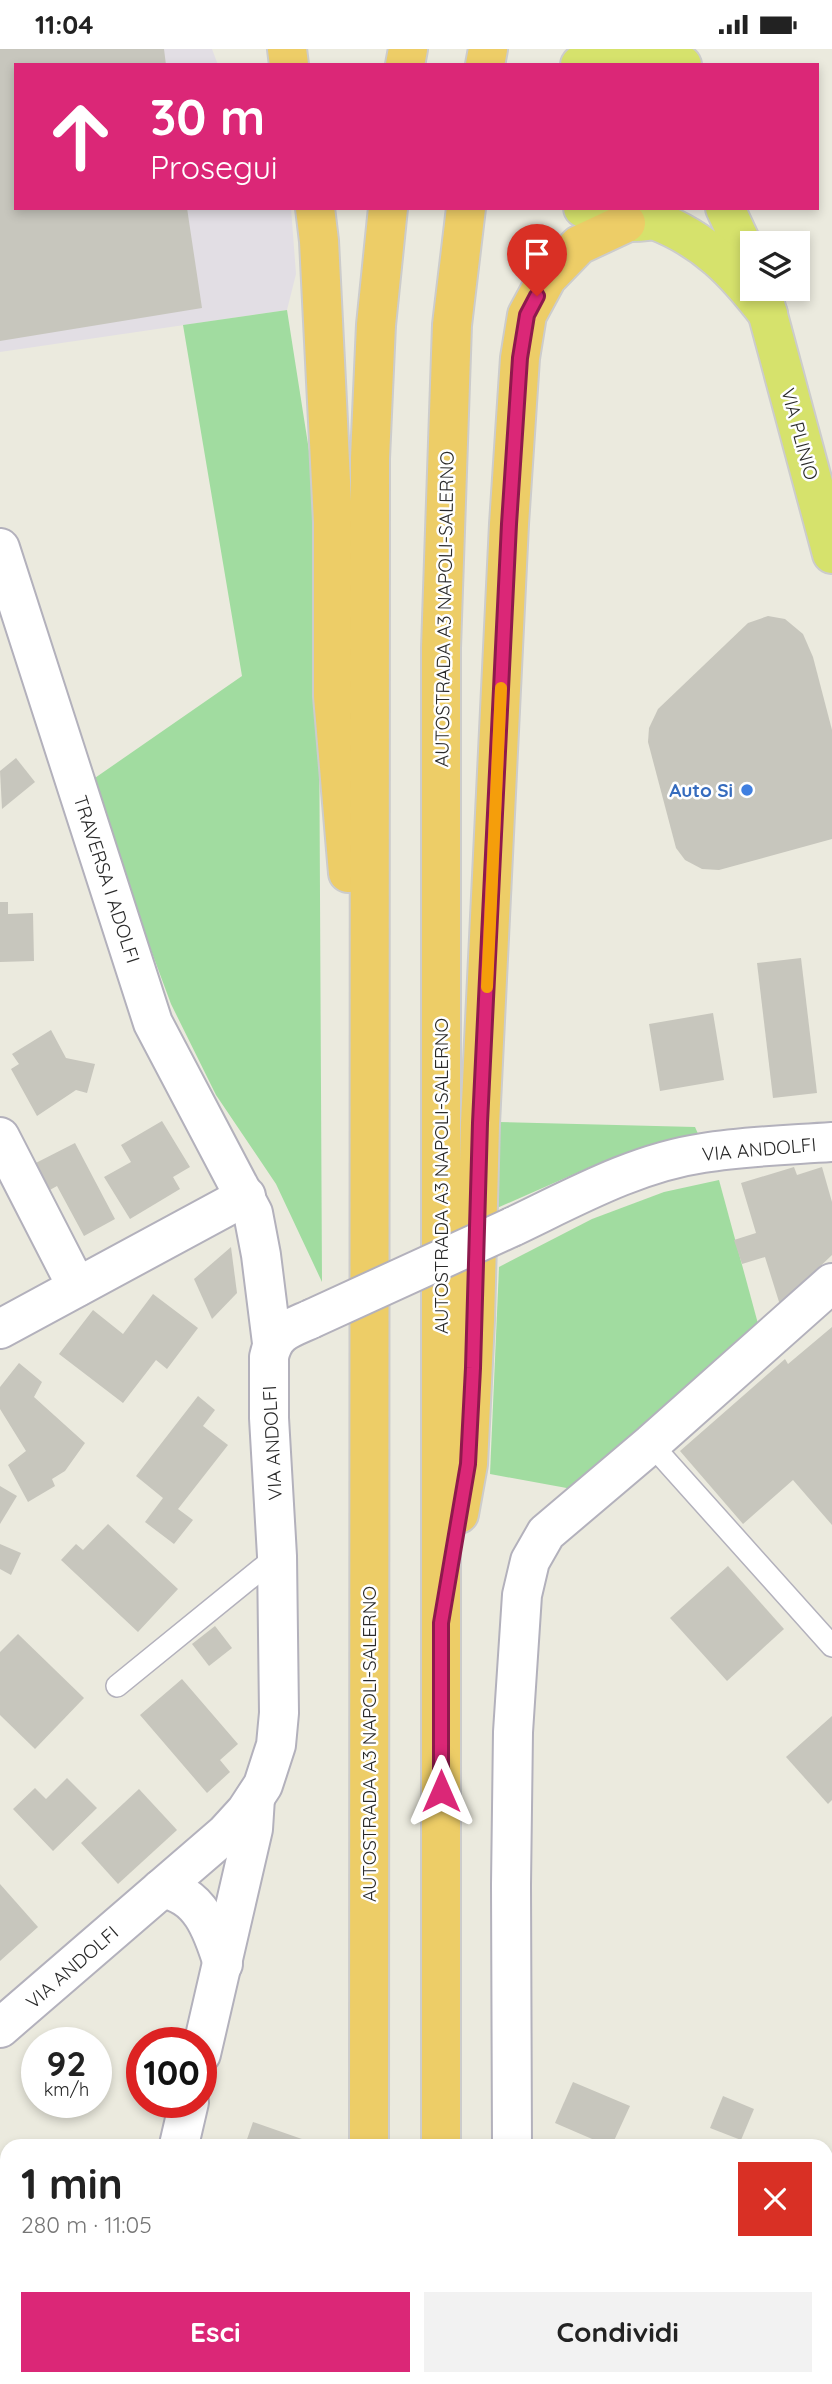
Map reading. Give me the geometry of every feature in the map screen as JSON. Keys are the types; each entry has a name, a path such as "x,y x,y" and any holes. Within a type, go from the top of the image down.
{"highway":[{"path":"315,210 333,522 333,696 343,837 368,1032"},
{"name":"AUTOSTRADA A3 NAPOLI-SALERNO","path":"369,2139 370,458 376,325 388,210"},
{"name":"AUTOSTRADA A3 NAPOLI-SALERNO","path":"441,2139 441,648 452,325 466,210"},
{"path":"441,1623 468,1464 482,1097 509,524 520,358 527,315 547,278 579,245 653,217"}],"main road":[{"path":"638,49 658,52 678,63"},
{"name":"VIA PLINIO","path":"586,210 598,217 653,217 700,243 740,278"},
{"path":"726,210 740,240"},
{"name":"VIA PLINIO","path":"764,301 832,554"}],"street":[{"name":"TRAVERSA I ADOLFI","path":"0,548 153,1023 246,1196 257,1229 271,1343"},
{"path":"0,1137 77,1287"},
{"name":"VIA ANDOLFI","path":"0,2028 236,1823 255,1798 271,1766 279,1713 277,1556 269,1418 271,1343 290,1328 599,1186 659,1163 701,1153 832,1142"},
{"path":"0,1329 246,1196"},
{"path":"512,2139 512,1773 522,1595 530,1561 546,1533 832,1283"},
{"path":"208,2027 253,1829 255,1798"},
{"path":"161,1889 174,1890 193,1902 211,1929 223,1965"},
{"path":"181,2139 186,2118"}],"lane":[{"path":"651,1444 832,1646"},
{"path":"117,1686 277,1556"}],"shaded area":[{"path":"0,49 212,49 217,63 14,63 14,210 291,210 296,274 287,310 0,352"}],"green space":[{"path":"287,310 318,508 322,1282 276,1184 216,1095 171,1004 118,861 92,780 242,676 183,325"},
{"path":"499,1122 695,1127 699,1136 640,1148 497,1208"},
{"path":"719,1180 760,1331 583,1491 490,1474 499,1267 592,1219 664,1192"}],"building":[{"path":"0,49 164,49 166,63 14,63 14,210 187,210 202,308 0,341"},
{"name":"Auto Si","path":"768,616 785,619 803,634 813,657 832,730 832,839 719,870 702,869 685,860 676,848 648,742 649,728 658,709 748,623"},
{"path":"16,758 35,782 2,809 0,771"},
{"path":"0,902 8,902 8,914 33,913 34,961 0,962"},
{"path":"801,958 817,1093 773,1098 757,963"},
{"path":"713,1013 724,1080 660,1091 649,1024"},
{"path":"51,1030 66,1058 95,1064 87,1093 76,1090 37,1116 11,1069 19,1064 12,1054"},
{"path":"162,1121 190,1167 173,1177 180,1189 130,1219 104,1177 131,1162 121,1145"},
{"path":"75,1143 115,1219 84,1236 57,1186 39,1196 24,1169"},
{"path":"794,1167 797,1175 822,1167 832,1202 832,1255 780,1305 765,1257 742,1264 734,1240 756,1233 741,1183"},
{"path":"231,1247 237,1293 212,1319 194,1279"},
{"path":"153,1294 198,1328 167,1369 156,1360 123,1403 59,1354 93,1310 123,1334"},
{"path":"832,1327 832,1525 793,1480 743,1524 680,1451 785,1359 788,1364"},
{"path":"19,1363 42,1382 34,1397 85,1443 65,1471 52,1479 55,1486 28,1502 8,1465 26,1451 0,1409 0,1387"},
{"path":"198,1396 215,1410 203,1426 228,1445 178,1509 193,1520 174,1544 145,1522 163,1498 136,1476"},
{"path":"0,1486 17,1496 0,1524"},
{"path":"108,1524 178,1589 138,1632 61,1560 76,1544 83,1550"},
{"path":"0,1544 21,1553 11,1575 0,1569"},
{"path":"728,1566 784,1629 727,1681 670,1618"},
{"path":"215,1626 232,1648 209,1666 192,1644"},
{"path":"18,1634 84,1698 35,1749 0,1715 0,1652"},
{"path":"182,1679 238,1744 220,1760 230,1772 207,1793 140,1715"},
{"path":"832,1716 832,1800 828,1804 786,1757"},
{"path":"67,1778 97,1808 53,1851 13,1809 35,1788 46,1799"},
{"path":"139,1789 177,1830 118,1884 81,1843"},
{"path":"0,1884 38,1927 0,1961"},
{"path":"573,2082 630,2106 615,2139 592,2139 555,2123"},
{"path":"723,2096 754,2109 741,2139 710,2128"},
{"path":"253,2122 302,2139 247,2139"}],"slow traffic":[{"path":"487,987 501,688"}],"place":[{"name":"Auto Si","path":"747,790"}],"route":[{"path":"441,1791 441,1623 468,1464 480,1123 509,524 520,358 527,315 537,296"}]}
